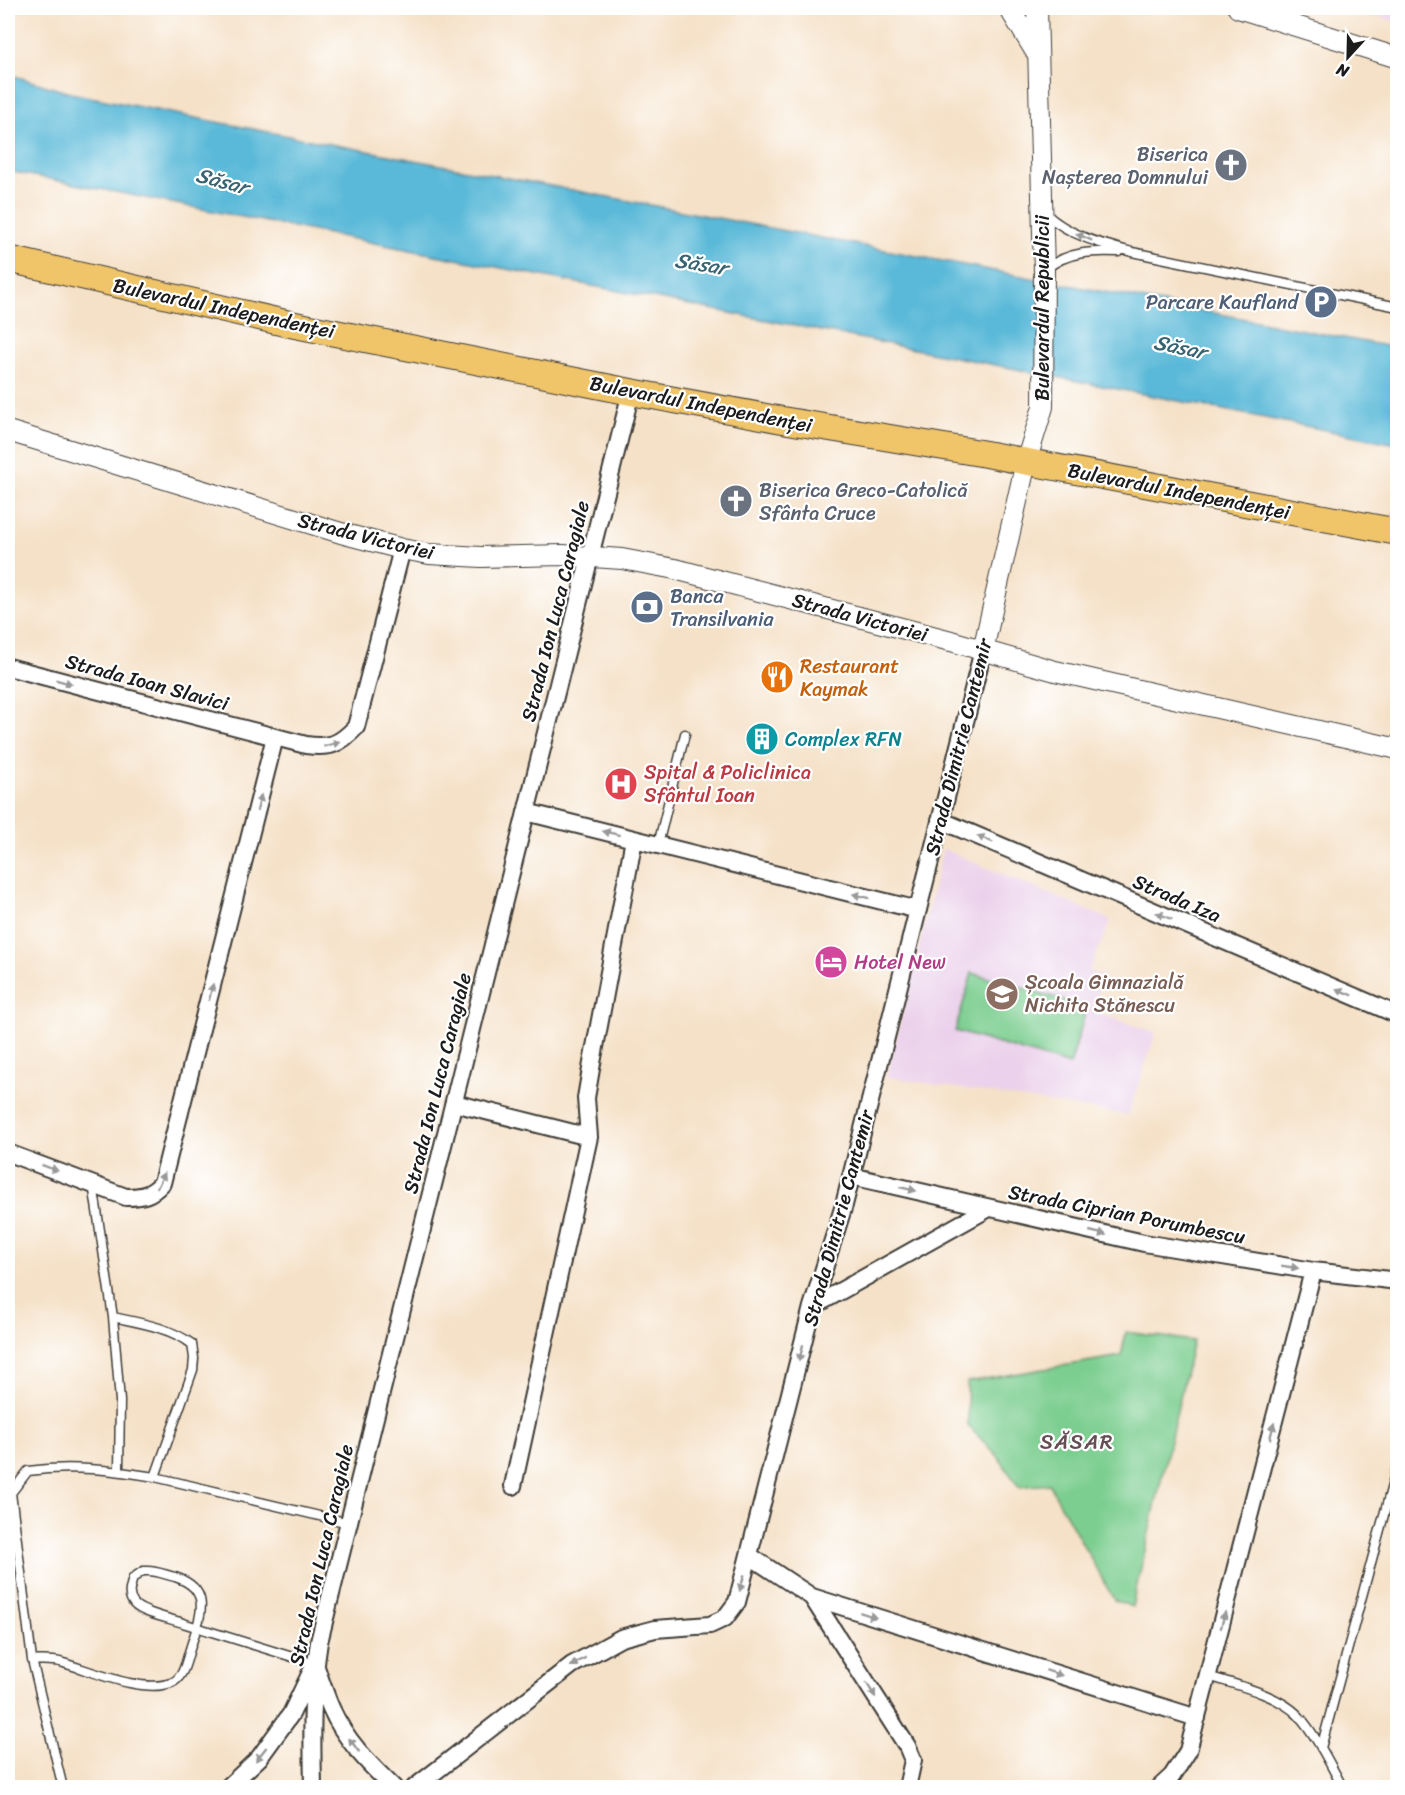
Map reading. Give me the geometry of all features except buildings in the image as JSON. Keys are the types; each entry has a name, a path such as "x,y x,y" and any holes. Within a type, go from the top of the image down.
{"main road":[{"name":"Bulevardul Independenței","path":"8,259 285,322 631,392 788,422 1026,462 1398,532"}],"street":[{"path":"1009,8 1038,56"},
{"name":"Bulevardul Republicii","path":"1026,462 1043,407 1045,380 1037,8"},
{"path":"1238,8 1270,12 1398,58"},
{"name":"Strada Ion Luca Caragiale","path":"314,1788 311,1727 315,1664 319,1642 631,392"},
{"name":"Strada Victoriei","path":"8,431 341,533 402,549 429,554 481,557 563,555 622,559 675,569 1055,671 1398,749"},
{"name":"Strada Dimitrie Cantemir","path":"414,1788 572,1665 621,1638 655,1629 710,1625 725,1618 737,1602 812,1307 851,1176 983,650 1026,462"},
{"name":"Strada Ioan Slavici","path":"8,667 306,746 323,748 343,741 356,727 402,549"},
{"path":"8,1153 126,1197 144,1197 154,1192 162,1183 275,737"},
{"path":"526,812 918,910"},
{"name":"Strada Iza","path":"940,820 1398,1015"},
{"path":"513,1486 590,1137 586,1098 634,839"},
{"path":"454,1103 590,1137"},
{"name":"Strada Ciprian Porumbescu","path":"851,1176 1144,1243 1398,1281"},
{"path":"812,1307 989,1208"},
{"path":"1159,1788 1172,1776 1188,1751 1313,1270"},
{"path":"750,1556 812,1597 1197,1719"},
{"path":"812,1597 907,1746 913,1760 908,1788"},
{"path":"227,1788 259,1758 291,1714 315,1664"},
{"path":"315,1664 331,1708 348,1738 368,1764 394,1788"}],"lane":[{"path":"1041,210 1053,220 1082,236 1132,252 1398,307"},
{"path":"1044,271 1054,262 1090,251 1132,252"},
{"path":"658,845 685,734"},
{"path":"93,1184 112,1317 120,1401 119,1471"},
{"path":"112,1317 181,1335 192,1344 193,1370 155,1477"},
{"path":"1321,1748 1398,1462"},
{"path":"63,1788 32,1660 11,1492 28,1471 51,1468 100,1468 119,1471 155,1477 349,1523"},
{"path":"32,1660 57,1661 123,1682 161,1685 173,1683 181,1676 197,1627 202,1611 201,1602 187,1581 154,1571 143,1571 133,1578 129,1592 137,1607 197,1627 315,1664"},
{"path":"1208,1676 1271,1697 1298,1715 1321,1748 1343,1788"}],"shaded area":[{"path":"1397,8 1397,22 1355,9"},
{"name":"Școala Gimnazială Nichita Stănescu","path":"943,849 1111,920 1089,971 1104,977 1091,1010 1156,1033 1128,1115 887,1077"}],"green space":[{"path":"972,973 1087,1007 1070,1065 955,1031"},
{"path":"1126,1332 1193,1341 1132,1607 1114,1600 1049,1484 1019,1487 997,1455 968,1426 967,1382 1121,1356"}],"water":[{"name":"Săsar","path":"8,74 70,93 201,119 1397,348 1397,444 8,171"}],"place":[{"name":"Biserica Nașterea Domnului","path":"1231,165"},
{"name":"Parcare Kaufland","path":"1321,302"},
{"name":"Biserica Greco-Catolică Sfânta Cruce","path":"736,501"},
{"name":"Banca Transilvania","path":"647,607"},
{"name":"Restaurant Kaymak","path":"777,677"},
{"name":"Complex RFN","path":"762,739"},
{"name":"Spital & Policlinica Sfântul Ioan","path":"621,784"},
{"name":"Hotel New","path":"831,962"},
{"name":"Școala Gimnazială Nichita Stănescu","path":"1002,994"}],"district":[{"name":"SĂSAR","path":"1077,1442"}]}
